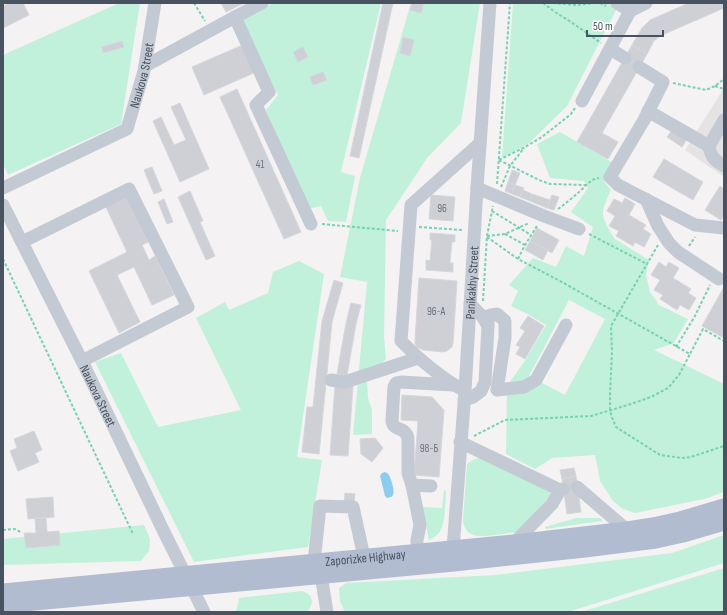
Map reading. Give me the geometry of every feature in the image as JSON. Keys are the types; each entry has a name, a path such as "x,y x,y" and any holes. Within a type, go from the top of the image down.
{"main road":[{"name":"Zaporizke Highway","path":"317,568 364,557 417,552 453,556 514,543 627,530 680,520 724,507"},
{"name":"Zaporizke Highway","path":"3,605 189,581 317,568 453,556 585,550 636,543 683,534 724,522"},
{"name":"Zaporizke Highway","path":"3,592 189,581"}],"street":[{"name":"Naukova Street","path":"3,188 127,129 145,66 155,3"},
{"path":"145,66 262,3"},
{"name":"Panikakhy Street","path":"453,556 462,421 461,392 470,304 490,3"},
{"path":"617,3 630,11"},
{"path":"582,101 630,11 646,3"},
{"path":"235,17 269,92 256,105 311,224"},
{"path":"610,49 625,58"},
{"path":"639,67 663,82 610,177 618,185 695,225 724,228"},
{"path":"648,111 709,146"},
{"path":"724,120 709,146 711,155 724,166"},
{"path":"461,392 418,358 401,341 409,227 411,205 480,143"},
{"path":"477,188 579,230"},
{"path":"22,242 129,189 188,307 82,361"},
{"path":"646,200 658,226 673,248 715,281"},
{"name":"Naukova Street","path":"3,205 82,361 204,612"},
{"path":"470,304 485,321"},
{"path":"417,552 417,540 420,525 408,473 408,438 404,431 395,428 393,425 394,387 396,383 401,382 461,392 473,397 481,391 485,382 485,321 491,314 497,314 505,321 505,338 497,390"},
{"path":"481,391 524,387 536,380 566,325"},
{"path":"331,380 345,382 418,358"},
{"path":"460,442 562,489 552,504 514,543"},
{"path":"412,485 431,486"},
{"path":"577,487 627,530"},
{"path":"327,612 317,568 320,506 353,507 364,557"}],"path":[{"path":"194,3 211,30"},
{"path":"485,321 487,236 496,195 510,3"},
{"path":"543,3 610,49"},
{"path":"554,3 576,5 595,3"},
{"path":"663,82 706,90 715,86 724,79"},
{"path":"715,86 724,89"},
{"path":"499,160 542,137 571,114 582,101"},
{"path":"496,195 510,166 525,147"},
{"path":"499,160 550,184 586,185"},
{"path":"487,236 505,234 558,210 596,178 610,177"},
{"path":"492,211 532,234"},
{"path":"518,259 525,245 544,216"},
{"path":"311,224 396,231 409,227 462,230"},
{"path":"683,256 702,226"},
{"path":"579,230 647,264"},
{"path":"505,234 525,245"},
{"path":"664,235 611,326 612,351 610,411 616,427 660,455 682,458 724,446"},
{"path":"487,236 518,259 560,280 690,354"},
{"path":"3,259 133,534"},
{"path":"676,347 715,281"},
{"path":"462,421 473,436 504,420 591,416 610,411 651,397 668,388 679,375 703,329 724,341"},
{"path":"3,530 15,529 22,533"}],"shaded area":[{"path":"724,88 724,177 685,150"}],"green space":[{"path":"119,3 140,3 121,124 8,175 3,164 3,55"},
{"path":"273,3 381,3 341,172 355,176 346,222 328,221 321,206 308,209 266,110 278,95 240,21"},
{"path":"411,3 480,3 461,123 427,158 386,220 384,337 386,359 377,368 367,382 368,398 372,410 372,434 353,435 367,282 340,277 360,178"},
{"path":"513,3 608,3 617,8 567,106 528,144 502,158"},
{"path":"560,132 613,163 604,181 611,190 603,212 607,226 615,239 649,260 646,275 650,292 659,305 688,319 674,343 654,350 724,384 724,492 704,499 635,513 623,509 613,501 600,481 595,455 552,458 535,469 506,454 507,386 526,359 546,325 511,306 518,291 509,285 533,258 556,267 566,246 584,256 593,227 571,212 588,188 584,181 550,178 537,144","holes":["569,300 605,319 565,395 529,376"]},
{"path":"299,261 324,274 297,457 322,460 308,547 194,562 95,362 121,353 158,427 241,410 196,318 225,302 229,310 268,293 273,272"},
{"path":"480,457 547,489 550,493 550,496 518,532 475,536 467,531 463,521 467,464"},
{"path":"444,490 446,492 445,514 441,530 435,537 429,540 422,507 442,508"},
{"path":"576,518 600,518 603,520 545,529 545,527"},
{"path":"144,525 150,539 149,551 141,561 3,565 3,539"},
{"path":"724,535 724,563 568,612 345,612 340,601 339,588 346,583 495,575 672,553"},
{"path":"724,568 724,612 581,612"},
{"path":"302,591 309,595 312,600 310,609 307,612 235,612 239,598"}],"water":[{"path":"385,472 390,478 393,490 393,496 387,498 385,496 380,476"}],"building":[{"path":"9,3 23,3 29,15 3,28 3,6"},
{"path":"221,3 244,3 226,12"},
{"path":"383,3 393,3 359,158 350,156"},
{"path":"412,3 424,3 421,13 410,10"},
{"path":"689,3 724,3 724,8 660,36 654,41 647,54 632,45 642,28 650,20"},
{"path":"403,37 414,40 410,56 400,53"},
{"path":"122,41 124,47 103,53 102,47"},
{"path":"245,44 256,72 204,95 192,67"},
{"path":"632,45 647,54 602,133 618,142 608,159 577,142"},
{"path":"303,47 308,57 298,62 293,52"},
{"path":"323,72 327,80 313,85 310,77"},
{"path":"237,89 301,232 284,239 220,97"},
{"path":"180,103 209,169 180,182 153,121 161,117 174,145 186,140 171,107"},
{"path":"672,130 687,139 682,147 667,137"},
{"path":"664,159 703,182 693,200 653,177"},
{"path":"152,167 162,191 154,194 144,170"},
{"path":"512,170 520,173 515,185 508,182"},
{"path":"508,182 515,185 512,194 505,191"},
{"path":"515,185 524,188 520,197 512,194"},
{"path":"720,186 724,189 724,216 721,220 705,210"},
{"path":"523,190 532,194 530,201 520,197"},
{"path":"190,191 203,221 200,222 215,256 206,260 178,197"},
{"path":"532,194 550,200 547,208 530,201"},
{"path":"126,195 148,242 142,245 149,260 155,256 174,295 152,305 134,267 117,275 140,322 119,333 89,271 127,252 105,205"},
{"path":"431,195 455,197 453,221 429,219"},
{"path":"552,195 559,197 554,210 547,208"},
{"path":"625,198 635,204 629,215 646,225 643,229 651,234 644,247 635,242 633,246 616,236 619,231 609,226 615,216 607,211 614,199 622,203"},
{"path":"164,199 173,222 167,224 158,202"},
{"path":"537,228 559,240 552,253 530,241"},
{"path":"430,233 455,235 455,242 452,242 450,263 453,263 453,272 426,270 426,260 430,261 432,240 430,240"},
{"path":"530,241 548,250 543,260 525,250"},
{"path":"659,262 666,267 669,262 679,268 673,278 691,289 688,293 696,298 689,310 680,305 677,310 660,299 663,295 654,290 660,280 651,275"},
{"path":"419,278 457,281 453,343 452,347 447,351 423,350 415,344"},
{"path":"334,280 343,283 332,322 319,454 302,452 307,407 313,407 322,321"},
{"path":"724,287 724,338 702,326"},
{"path":"351,303 361,305 347,375 337,374 346,323"},
{"path":"528,316 544,326 525,359 516,354 520,347 516,345 525,331 520,328"},
{"path":"335,385 353,386 348,456 330,455"},
{"path":"402,395 432,397 444,410 439,477 414,475 418,421 401,420"},
{"path":"34,431 42,450 35,453 39,462 18,471 10,451 17,448 14,439"},
{"path":"375,438 383,448 372,462 361,454 360,439"},
{"path":"574,468 576,476 562,479 560,470"},
{"path":"576,476 581,512 567,514 562,479"},
{"path":"345,493 355,494 354,503 344,503"},
{"path":"53,497 54,517 28,519 26,499"},
{"path":"35,518 46,518 47,532 59,531 60,545 26,548 24,533 36,533"}]}
